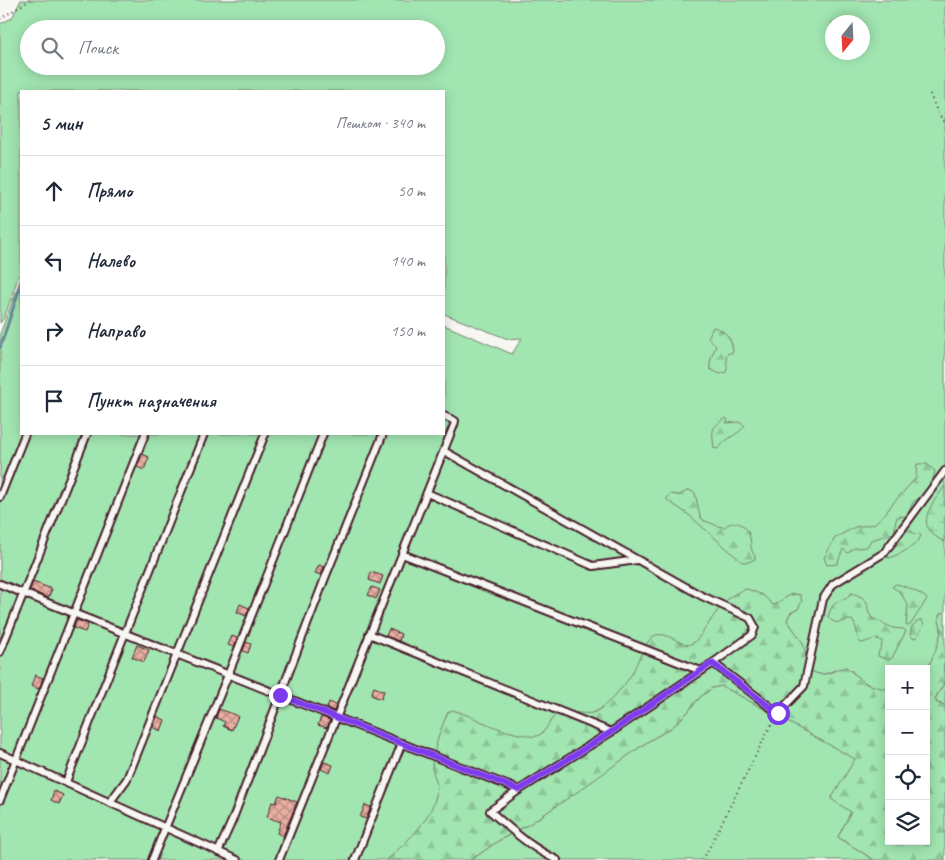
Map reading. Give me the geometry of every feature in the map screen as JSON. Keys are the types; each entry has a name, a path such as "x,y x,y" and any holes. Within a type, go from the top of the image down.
{"lane":[{"path":"278,860 444,451 455,421 445,416"},
{"path":"0,497 25,435"},
{"path":"0,652 87,435"},
{"path":"0,800 145,435"},
{"path":"66,782 204,435"},
{"path":"110,802 127,779 265,435"},
{"path":"152,860 228,675 323,435"},
{"path":"218,852 232,821 383,435"},
{"path":"444,451 702,596 750,618 755,627 752,635 701,671 490,811 522,839 540,852 557,860"},
{"path":"712,663 778,713 804,686 823,599 833,584 884,553 945,471"},
{"path":"427,493 593,566 638,560"},
{"path":"402,554 701,671"},
{"path":"0,584 519,790"},
{"path":"369,634 611,732"},
{"path":"355,860 402,743"},
{"path":"0,752 237,860"}],"path":[{"path":"0,19 30,0"},
{"path":"930,94 938,114 945,122"},
{"path":"703,860 778,713"}],"green space":[{"path":"21,0 945,0 945,612 939,616 940,639 930,665 885,665 885,689 868,684 851,670 840,669 818,674 810,670 787,620 790,613 798,609 800,595 791,594 403,860 0,860 0,334 20,281 20,435 445,435 445,325 512,354 522,338 508,339 445,314 445,90 20,90 20,272 4,318 0,323 0,24 12,18"},
{"path":"713,327 727,335 733,347 733,352 727,354 726,372 720,374 710,369 716,345 708,338"},
{"path":"726,418 728,420 726,423 739,422 745,426 717,449 714,448 713,430 717,424"},
{"path":"917,464 927,464 935,471 932,484 925,494 913,502 907,516 897,517 895,533 871,540 867,547 854,548 848,553 843,549 837,564 827,565 824,558 835,538 855,527 874,524 884,515 916,478"},
{"path":"945,486 945,542 935,536 929,529 927,516 934,501"},
{"path":"689,490 695,493 700,516 703,520 722,527 738,523 746,528 755,559 749,562 742,562 689,515 667,500 670,494 679,495"},
{"path":"910,530 915,534 919,533 921,536 915,544 907,550 888,558 888,553"},
{"path":"895,584 912,590 927,599 908,626 906,625 908,605 899,591 892,587"},
{"path":"747,589 763,595 773,605 789,596 800,595 802,601 798,609 790,613 787,620 803,643 810,670 815,673 824,674 846,667 866,684 885,689 885,845 930,845 929,665 939,639 941,629 939,616 945,612 944,683 935,699 937,703 945,705 945,860 874,860 838,837 851,812 831,799 855,759 722,686 712,688 699,698 671,728 647,742 531,823 498,841 471,860 387,860 419,828 432,808 437,787 432,762 448,712 453,710 463,713 506,731 537,736 544,731 553,717 561,713 592,713 602,708 630,677 644,648 656,635 668,636 688,645 695,642 724,603 738,592"},
{"path":"852,593 866,601 872,618 893,628 906,631 892,658 888,660 878,656 882,641 874,639 861,643 852,620 834,622 828,617 834,605 842,599 846,599"},
{"path":"919,620 922,620 924,625 917,637 913,638 910,635 912,626"},
{"path":"945,661 945,705 937,703 935,699 944,683"},
{"path":"722,686 856,759 851,812 838,837 874,860 471,860 498,841 531,823 647,742 671,728 699,698 712,688"}],"building":[{"path":"142,454 149,457 144,470 137,467"},
{"path":"319,565 324,567 321,575 315,573"},
{"path":"371,572 383,576 380,584 369,580"},
{"path":"33,582 52,589 48,598 30,590"},
{"path":"372,587 380,590 376,599 368,595"},
{"path":"240,604 249,608 246,616 237,612"},
{"path":"77,620 88,624 85,632 73,628"},
{"path":"389,629 401,634 399,641 386,636"},
{"path":"232,636 237,638 234,647 228,645"},
{"path":"246,642 251,644 248,653 243,651"},
{"path":"137,645 149,650 144,662 132,657"},
{"path":"35,675 43,678 39,689 31,686"},
{"path":"374,687 384,691 381,699 371,695"},
{"path":"329,702 336,705 334,711 327,708"},
{"path":"219,709 238,716 232,730 223,726 225,722 216,718"},
{"path":"157,716 165,720 161,731 153,727"},
{"path":"321,717 330,720 327,728 318,725"},
{"path":"324,762 333,765 330,773 321,769"},
{"path":"54,791 63,795 59,804 51,800"},
{"path":"279,795 297,802 283,836 277,833 281,822 267,817 272,802 276,803"},
{"path":"365,805 371,807 366,819 360,817"}],"waterway":[{"path":"0,348 20,287"}],"route":[{"path":"280,695 519,790 611,732 712,663 778,713"}]}
